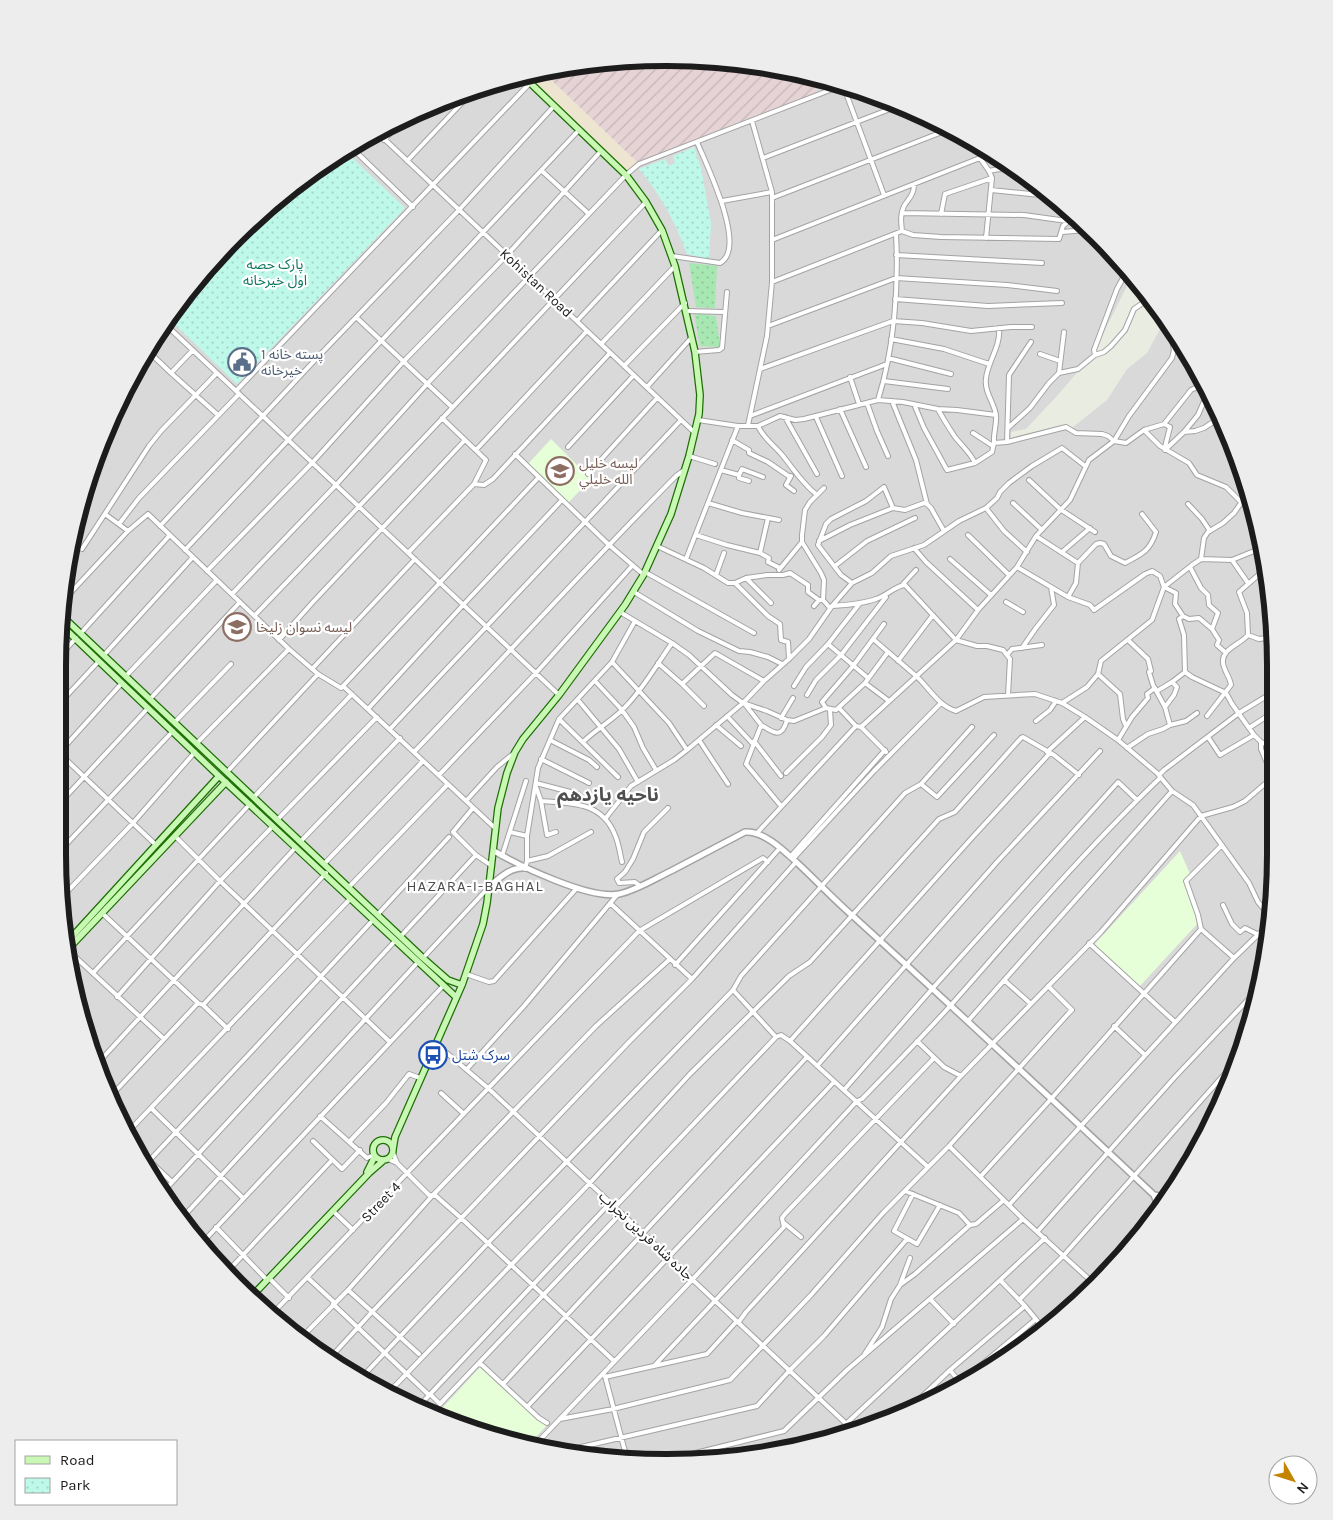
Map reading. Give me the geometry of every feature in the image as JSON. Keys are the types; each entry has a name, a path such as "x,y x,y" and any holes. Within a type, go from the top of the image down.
{"main road":[{"path":"256,1291 362,1180 386,1160 393,1151 395,1137 462,985 483,924 501,792 515,752 634,592 671,514 698,420 700,395 695,352 675,266 662,230 646,202 626,175 530,83"},
{"path":"68,622 401,936 444,986 456,997"},
{"path":"68,631 219,776 396,941 448,980 462,985"},
{"path":"71,934 219,776"},
{"path":"73,944 226,782"},
{"path":"362,1180 374,1155 374,1145 391,1134 404,1116"},
{"path":"384,1140 390,1143 393,1151"},
{"path":"374,1155 381,1160 386,1160"}],"street":[{"path":"118,524 139,498 530,83"},
{"path":"232,594 336,485 428,383 626,175 639,164 831,90"},
{"path":"846,94 884,195"},
{"path":"407,161 462,102"},
{"path":"160,526 459,210 554,106"},
{"path":"763,158 889,109"},
{"path":"748,425 768,326 772,282 772,192 752,121"},
{"path":"185,550 287,439 579,130"},
{"path":"772,198 940,133"},
{"path":"384,140 389,134"},
{"name":"Kohistan Road","path":"384,140 695,433"},
{"path":"672,256 720,263 723,262 728,253 730,232 722,201 697,142"},
{"path":"207,570 312,463 404,361 507,255 601,151"},
{"path":"357,153 413,207"},
{"path":"772,240 983,157"},
{"path":"980,158 992,178 986,238"},
{"path":"989,171 1003,169"},
{"path":"542,171 589,214"},
{"path":"941,214 945,194 992,178"},
{"path":"902,231 902,213 912,195 914,184"},
{"path":"991,190 1038,195"},
{"path":"722,201 772,192"},
{"path":"254,615 360,507 452,406 646,202"},
{"path":"902,213 1024,215 1067,220"},
{"path":"772,282 902,231 913,235 1059,239 1063,226 1068,220"},
{"path":"577,321 662,230"},
{"path":"1062,232 1079,231"},
{"path":"878,400 884,381 893,321 896,278 896,234"},
{"path":"896,254 1042,263"},
{"path":"601,344 675,266"},
{"path":"1095,355 1096,343 1123,277"},
{"path":"768,326 896,278 1057,291"},
{"path":"695,352 719,350 722,348 727,292"},
{"path":"895,299 988,306 1062,303"},
{"path":"1008,428 1030,408 1059,373 1078,369 1095,355 1104,352 1111,346 1125,330 1134,309 1144,302"},
{"path":"624,366 685,303"},
{"path":"686,311 724,312"},
{"path":"356,317 452,406"},
{"path":"760,368 893,321 922,323 972,331 1032,327"},
{"path":"914,404 946,470 975,463 991,452 994,444 996,415 985,381 989,364 998,343 999,328"},
{"path":"170,329 559,695"},
{"path":"476,450 587,331"},
{"path":"1059,373 1064,332"},
{"path":"647,387 692,337"},
{"path":"891,339 944,349 989,364"},
{"path":"1007,442 1007,385 1009,376 1031,342"},
{"path":"757,833 858,727 889,702 956,640 978,610 1017,567 1036,536 1070,500 1085,466 1093,456 1114,441 1125,422 1172,358 1173,344"},
{"path":"171,373 192,350"},
{"path":"474,484 484,485 489,483 610,353"},
{"path":"1040,354 1060,360"},
{"path":"153,356 218,415"},
{"path":"888,358 951,374"},
{"path":"750,416 887,364"},
{"path":"82,549 149,446 217,373"},
{"path":"568,447 634,376"},
{"path":"850,377 859,404"},
{"path":"884,381 948,389"},
{"path":"973,433 994,444 1066,427 1076,433 1108,436 1114,441 1126,442 1144,430 1164,424 1191,390 1197,387"},
{"path":"588,474 658,398"},
{"path":"698,420 738,426 758,426 780,416 795,420 816,417 878,400 996,415"},
{"path":"1165,450 1198,415 1204,400"},
{"path":"892,401 916,460 927,504 944,531"},
{"path":"867,403 888,456"},
{"path":"840,409 866,467"},
{"path":"938,409 956,438 967,449 975,463"},
{"path":"785,417 817,474"},
{"path":"816,417 842,476"},
{"path":"408,553 474,484 486,460 442,418"},
{"path":"390,729 681,420"},
{"path":"1184,432 1204,428 1214,421"},
{"path":"1164,424 1168,425 1170,430 1165,450"},
{"path":"686,559 738,426"},
{"path":"758,426 760,433 783,456 807,487 817,495"},
{"path":"1144,430 1165,450 1188,463 1197,475 1226,487 1241,502 1234,513 1210,531 1204,538 1201,559"},
{"path":"279,640 466,440"},
{"path":"732,440 749,450 749,453 768,462 790,477"},
{"path":"605,819 625,793 638,782 674,760 743,703 764,680 809,639 831,607 852,583 872,573 891,556 924,545 959,520 986,508 1009,483 1059,449 1062,448 1085,466"},
{"path":"515,454 632,566 754,633"},
{"path":"689,456 715,464"},
{"path":"739,475 742,469 763,477"},
{"path":"414,752 512,650 608,544 676,476 685,470"},
{"path":"720,470 739,475 739,478 748,480"},
{"path":"794,472 786,485 794,491"},
{"path":"71,593 128,531 148,514 279,640 318,674 326,677 339,688 343,686 539,476"},
{"path":"1029,480 1060,509 1096,532"},
{"path":"777,575 780,568 802,542 805,510 824,488"},
{"path":"852,583 845,580 818,544 826,524 882,488 886,488 893,508"},
{"path":"368,709 562,500"},
{"path":"708,503 779,520"},
{"path":"1013,503 1042,530"},
{"path":"819,541 850,525 893,508 905,510 920,504 927,504"},
{"path":"1188,504 1210,531"},
{"path":"986,508 1004,531 1027,552"},
{"path":"105,514 128,531"},
{"path":"1068,597 1076,583 1078,563 1096,544 1100,542 1104,544 1111,556 1125,563 1140,555 1152,545 1156,532 1142,514"},
{"path":"760,553 768,518"},
{"path":"835,566 867,541 915,518"},
{"path":"1062,552 1090,528"},
{"path":"81,633 170,535"},
{"path":"696,535 760,553 769,558 768,562 780,568"},
{"path":"968,535 1009,575"},
{"path":"1036,536 1078,563"},
{"path":"802,542 824,580 821,600 814,606"},
{"path":"657,546 716,574 728,582 735,583 746,578 783,575 788,572 797,576 808,585 808,592 831,607 875,600 887,595 903,584 916,570"},
{"path":"914,548 926,562 978,610"},
{"path":"1062,703 1087,687 1098,674 1101,661 1129,641 1152,620 1164,587 1190,566 1201,559 1232,560 1255,551"},
{"path":"716,574 724,553"},
{"path":"104,655 193,557"},
{"path":"312,669 415,559"},
{"path":"950,559 991,595"},
{"path":"1232,560 1248,583"},
{"path":"438,775 536,673 632,566"},
{"path":"1190,566 1201,588 1208,595 1209,605 1218,613 1212,629"},
{"path":"1017,567 1068,597 1090,605 1094,610 1152,571 1160,576 1164,587 1176,593 1175,604 1183,616 1189,619 1199,618 1212,629 1219,640 1217,645 1226,653"},
{"path":"1208,716 1231,685 1222,662 1226,653 1248,635 1249,631 1247,613 1239,592 1260,575"},
{"path":"746,578 771,603"},
{"path":"126,676 217,580"},
{"path":"735,583 768,616 780,624 781,640 788,642 789,659"},
{"path":"903,584 956,640 1003,650 1010,659 1008,695"},
{"path":"1022,648 1054,606 1051,587"},
{"path":"634,592 698,631 739,651 768,657 782,664"},
{"path":"807,695 824,671 841,655 861,626 887,595"},
{"path":"150,699 240,602"},
{"path":"1006,602 1023,612"},
{"path":"794,686 806,667 828,644 860,603"},
{"path":"620,612 672,643 702,667 743,703 762,726 774,733 778,733 781,732 787,720"},
{"path":"898,661 933,615"},
{"path":"1183,616 1179,619 1184,635 1185,672"},
{"path":"525,869 532,798 542,759 559,719 612,662 634,622"},
{"path":"786,773 822,737 831,725 828,709 822,702 853,666 884,624"},
{"path":"1248,635 1259,639 1266,638"},
{"path":"67,648 76,638"},
{"path":"873,639 917,676 941,703 956,711 984,697 1035,694 1062,703 1085,717 1118,740 1172,791 1193,805 1249,883 1258,902 1264,909"},
{"path":"1129,641 1148,659 1151,671 1149,672 1165,706 1170,725"},
{"path":"582,742 622,710 640,691 672,643"},
{"path":"828,644 868,678"},
{"path":"1007,655 1012,649 1042,645"},
{"path":"197,743 289,649"},
{"path":"743,703 794,721 828,709 836,710 865,683 888,652"},
{"path":"682,684 715,653 764,680"},
{"path":"66,696 99,661"},
{"path":"612,662 669,723 687,750"},
{"path":"658,663 704,706"},
{"path":"175,722 231,664"},
{"path":"1118,740 1126,726 1148,698 1147,694 1172,682 1185,672"},
{"path":"1185,672 1226,693 1254,736 1267,745"},
{"path":"227,772 318,674"},
{"path":"1098,674 1120,694 1123,719 1126,726"},
{"path":"595,681 622,710 634,727 643,748 656,770"},
{"path":"1165,706 1174,695 1177,687 1172,682"},
{"path":"66,745 122,683"},
{"path":"865,683 889,702"},
{"path":"343,686 495,828"},
{"path":"254,797 352,694"},
{"path":"540,1440 692,1280 857,1101 862,1099 950,1006 1042,901 1164,770 1267,696"},
{"path":"782,718 793,698"},
{"path":"578,700 619,749 638,782"},
{"path":"1036,721 1050,710 1056,701"},
{"path":"841,803 941,703"},
{"path":"66,796 148,708"},
{"path":"839,708 890,755"},
{"path":"1127,748 1148,734 1186,721 1197,713"},
{"path":"727,716 753,742 782,776"},
{"path":"1249,728 1267,716"},
{"path":"278,819 377,717"},
{"path":"790,1041 1048,752 1085,717"},
{"path":"559,719 618,777"},
{"path":"716,725 741,746"},
{"path":"762,726 753,742 746,764 781,806"},
{"path":"366,1373 488,1243 732,990 741,976 905,793 921,784 972,727"},
{"path":"68,842 173,731"},
{"path":"921,784 938,797 994,735"},
{"path":"1208,737 1220,755 1254,736"},
{"path":"393,1388 589,1184 690,1074 789,976 810,962 939,819 955,812 1021,738 1023,737 1048,752 1079,775"},
{"path":"301,841 400,738"},
{"path":"550,740 589,760 597,767"},
{"path":"699,740 728,784"},
{"path":"1261,742 1261,749 1267,763"},
{"path":"334,1354 628,1042 692,980 885,750"},
{"path":"817,1066 996,862 1100,751"},
{"path":"68,891 133,823 195,752"},
{"path":"466,801 497,767 515,752"},
{"path":"66,759 156,845"},
{"path":"542,759 589,783"},
{"path":"325,864 423,761"},
{"path":"502,856 526,781"},
{"path":"844,1090 1118,782 1137,800"},
{"path":"605,1377 708,1354 961,1076 1101,932 1202,816 1233,807 1245,801 1267,782"},
{"path":"349,887 448,784"},
{"path":"536,785 578,794"},
{"path":"536,785 541,800 547,835 556,832"},
{"path":"968,1021 1172,791"},
{"path":"521,795 532,798"},
{"path":"541,800 579,804 590,808 605,819 616,838 622,862"},
{"path":"93,973 250,804"},
{"path":"473,808 453,832 476,855 492,866"},
{"path":"640,886 634,882 620,883 617,879 625,872 633,859 644,832 668,808"},
{"path":"118,997 220,881 273,826"},
{"path":"510,832 527,836"},
{"path":"526,860 548,856 591,832"},
{"path":"494,851 525,869 577,888 617,895 640,886 745,832 757,833 793,860 905,965 993,1043 1019,1070 1154,1195 1156,1201"},
{"path":"175,836 390,1042"},
{"path":"378,914 449,837"},
{"path":"1222,845 1186,881 1201,929 1234,958"},
{"path":"103,1058 296,848"},
{"path":"675,965 779,849"},
{"path":"401,936 476,855"},
{"name":"Street 4","path":"277,1310 639,931 763,858 768,862"},
{"path":"186,1214 489,886 515,868 525,869"},
{"path":"203,1005 330,869"},
{"path":"466,974 489,982 494,981 577,888"},
{"path":"467,1069 524,1006 617,895"},
{"path":"132,1127 350,899"},
{"path":"610,903 692,980"},
{"path":"1223,906 1232,924 1240,932 1245,928 1259,935"},
{"path":"102,913 228,1029"},
{"path":"150,1160 373,920"},
{"path":"981,1176 1201,929"},
{"path":"1009,1205 1234,958 1262,932"},
{"path":"167,1187 396,941"},
{"path":"1089,943 1175,1022"},
{"path":"75,957 164,1039"},
{"path":"306,1333 348,1290 432,1196 513,1111 596,1026 670,959"},
{"path":"1004,980 1031,1004"},
{"path":"206,1238 444,986"},
{"path":"560,1420 730,1380 811,1295 883,1213 949,1146 1072,1010 1048,986"},
{"path":"732,990 776,1037"},
{"path":"1038,1231 1175,1077 1248,999"},
{"path":"116,1091 198,1003"},
{"path":"1114,1026 1145,1055"},
{"path":"615,1208 776,1037 781,1035 807,1056 928,1167"},
{"path":"917,1041 944,1067 961,1076"},
{"name":"جاده شاه فردین نجراب","path":"435,1043 513,1111 848,1425"},
{"path":"503,1384 807,1056"},
{"path":"654,1366 784,1227 783,1217 874,1119 934,1058"},
{"path":"1019,1300 1064,1255 1225,1073"},
{"path":"350,1141 386,1103 409,1074 420,1078"},
{"path":"527,1407 834,1082"},
{"path":"441,1093 464,1114"},
{"path":"151,1108 243,1198"},
{"path":"320,1116 367,1158 374,1155"},
{"path":"312,1141 342,1169 360,1150"},
{"path":"949,1146 1023,1219 1089,1279"},
{"path":"393,1151 397,1163 408,1174 432,1196 436,1196 461,1218 614,1361"},
{"path":"232,1267 332,1160"},
{"path":"386,1160 397,1163"},
{"path":"156,1168 172,1182"},
{"path":"905,1191 960,1214 970,1225"},
{"path":"913,1194 894,1231 916,1244 940,1205"},
{"path":"1154,1195 1161,1194"},
{"path":"900,1286 970,1225 976,1224 1004,1200"},
{"path":"423,1402 610,1203"},
{"path":"333,1211 353,1230"},
{"path":"308,1278 406,1374 440,1404 621,1213"},
{"path":"698,1452 784,1431 861,1359 1023,1219"},
{"path":"784,1223 801,1237"},
{"path":"216,1227 243,1256 289,1298"},
{"path":"842,1427 1045,1238"},
{"path":"580,1447 757,1406 789,1370 824,1336 907,1239"},
{"path":"861,1359 882,1327 910,1258"},
{"path":"1000,1280 1040,1323"},
{"path":"348,1290 419,1354"},
{"path":"930,1299 954,1324"},
{"path":"922,1396 1025,1306"},
{"path":"991,1358 1036,1319"},
{"path":"479,1364 546,1423"},
{"path":"605,1370 605,1377 625,1452"},
{"path":"950,1370 957,1378"}],"shaded area":[{"path":"666,66 745,71 816,86 815,93 637,162 549,78 588,71"},
{"path":"549,78 637,162 626,175 530,83"},
{"path":"530,83 626,175 637,162 747,120 813,85 859,98 896,112 932,128 1000,167 1062,215 1091,242 1128,283 1093,354 1026,429 1011,432 1010,441 1021,441 1054,428 1073,427 1107,400 1127,369 1147,353 1162,328 1166,333 1186,366 1205,401 1221,437 1235,474 1255,549 1262,588 1267,666 1267,854 1265,893 1262,932 1246,1009 1235,1046 1205,1119 1166,1187 1143,1219 1091,1278 1032,1330 1000,1353 932,1392 896,1408 859,1422 784,1442 745,1449 666,1454 588,1449 549,1442 474,1422 437,1408 401,1392 333,1353 301,1330 242,1278 190,1219 167,1187 147,1154 128,1119 112,1083 87,1009 71,932 68,893 66,854 66,666 71,588 78,549 98,474 112,437 128,401 167,333 190,301 242,242 301,190 333,167 366,147 401,128 437,112 511,87"},
{"name":"ليسه خليل الله خليلي","path":"551,439 591,479 568,503 528,464"},
{"path":"1180,851 1190,874 1185,879 1199,922 1139,987 1094,945"},
{"path":"482,1365 547,1425 534,1439 474,1422 441,1410"}],"green space":[{"path":"694,147 701,168 711,223 709,259 687,254 667,210 639,169 665,159 669,166 675,163 673,156"},
{"name":"پارک حصه اول خیرخانه","path":"351,156 405,208 237,384 174,324 215,271 242,242 301,190"},
{"path":"689,263 717,266 715,308 696,307"},
{"path":"694,313 716,316 720,347 700,346"}],"place":[{"name":"1 پسته خانه خیرخانه","path":"242,362"},
{"name":"ليسه خليل الله خليلي","path":"560,471"},
{"name":"لیسه نسوان زلیخا","path":"237,627"},
{"name":"سرک شتل","path":"433,1055"}],"district":[{"name":"ناحیه یازدهم","path":"608,795"},
{"name":"HAZARA-I-BAGHAL","path":"475,886"}]}
